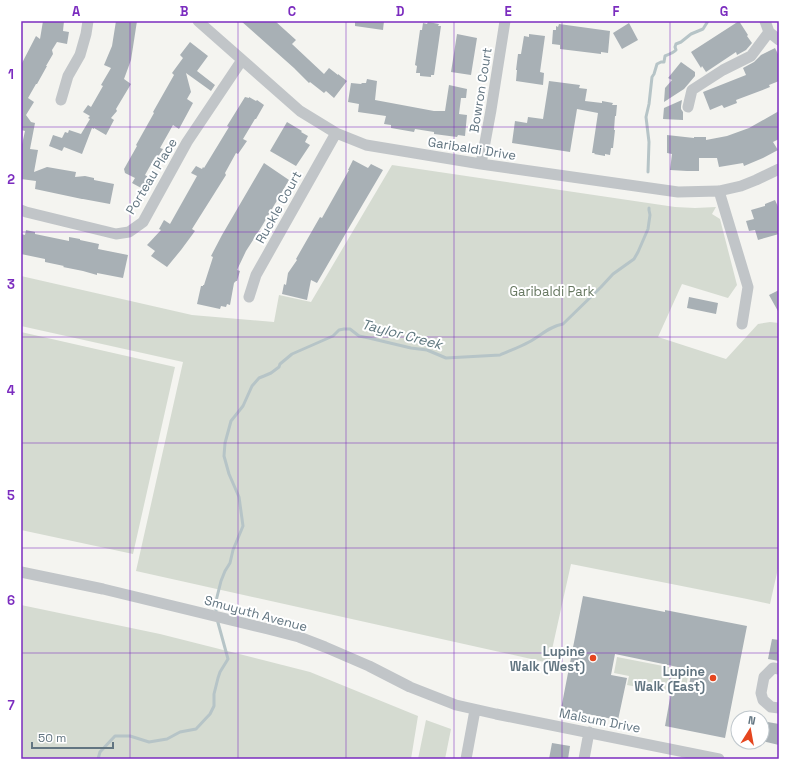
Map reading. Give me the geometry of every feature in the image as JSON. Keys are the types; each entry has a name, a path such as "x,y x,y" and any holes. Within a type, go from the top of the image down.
{"street":[{"path":"61,100 68,76 80,55 88,21"},
{"name":"Garibaldi Drive","path":"198,21 300,111 336,133 366,145 481,164 678,192 719,190 741,186 779,169"},
{"name":"Bowron Court","path":"481,164 505,21"},
{"path":"765,21 770,32 779,40"},
{"path":"688,107 692,90 723,70 751,56 770,32"},
{"name":"Porteau Place","path":"21,210 116,234 129,232 143,222 187,142 242,60"},
{"name":"Ruckle Court","path":"250,297 256,275 336,133"},
{"path":"719,190 748,287 742,324"},
{"name":"Smuyuth Avenue","path":"21,572 103,589 299,637 369,666 410,687 446,702 475,710"},
{"path":"779,669 773,668 764,677 761,693 763,700 771,707 779,708"},
{"path":"466,759 475,710"},
{"name":"Malsum Drive","path":"475,710 719,759"},
{"path":"584,759 589,732"}],"green space":[{"name":"Garibaldi Park","path":"392,165 675,207 716,207 712,214 720,219 737,285 728,298 682,284 658,337 726,359 758,324 770,322 779,323 779,564 770,604 571,564 549,663 136,571 183,362 21,326 21,276 192,315 274,322 279,295 311,302"},
{"path":"21,332 175,367 133,554 21,530"},
{"path":"21,605 160,634 310,672 418,716 411,759 21,759"},
{"path":"617,657 689,671 686,687 671,684 669,693 627,685 629,676 614,673"},
{"path":"426,720 451,729 445,759 418,759"}],"building":[{"path":"43,21 64,21 63,31 69,32 67,44 57,42 52,50 53,54 47,66 28,98 34,102 26,115 31,122 35,123 30,149 38,150 34,172 47,167 76,172 75,177 85,176 94,178 94,180 114,184 110,204 35,189 36,181 21,179 21,149 25,131 21,130 21,65 36,36 40,39"},
{"path":"116,21 137,21 131,60 124,79 131,84 116,109 117,111 111,118 114,120 106,135 92,128 82,154 64,147 62,151 49,146 53,135 62,138 65,132 68,133 69,130 81,134 90,119 88,118 90,116 83,112 88,105 91,107 111,68 104,65 112,46"},
{"path":"241,21 275,21 296,40 292,44 324,74 329,68 347,81 334,98 326,91 324,93 310,82 309,83"},
{"path":"355,21 384,21 383,30 355,26"},
{"path":"739,21 752,43 746,50 737,55 736,52 706,72 702,66 701,68 691,52"},
{"path":"428,22 439,24 438,26 441,26 434,75 431,75 431,77 420,76 420,73 416,73 417,66 415,65 420,30 422,30 423,23 427,24"},
{"path":"629,23 638,40 622,49 613,33"},
{"path":"559,24 610,31 608,53 601,52 601,54 560,49 560,45 552,44 553,30 556,30 556,26 558,27"},
{"path":"457,34 477,38 471,75 451,72"},
{"path":"529,34 545,36 540,72 544,73 543,85 516,81 518,54 521,54 524,36 529,37"},
{"path":"190,42 208,56 197,71 215,85 211,91 186,73 191,92 187,99 193,103 179,129 173,125 160,148 163,149 157,159 155,157 145,175 150,178 143,189 132,183 135,178 125,173 124,169 174,75 172,73 183,58 180,55"},
{"path":"775,48 779,56 779,81 769,85 770,87 736,100 737,103 724,108 722,105 710,110 703,92 746,75 743,68 754,62 761,55"},
{"path":"681,62 695,72 695,76 684,89 664,102 665,88 672,80 668,78"},
{"path":"367,79 377,81 375,100 434,111 445,111 449,85 467,89 466,98 461,98 459,114 467,115 465,136 458,135 457,137 434,134 434,132 415,129 414,132 391,128 391,125 384,124 386,116 358,112 359,104 348,102 351,83 366,83"},
{"path":"549,81 580,85 579,88 587,89 585,101 602,103 602,101 613,103 612,105 617,105 613,148 611,148 610,155 605,154 605,156 592,153 598,113 577,109 570,152 512,143 515,121 527,123 528,117 543,119"},
{"path":"245,97 249,97 256,101 257,100 264,105 243,139 247,141 238,154 236,153 225,173 226,175 192,229 195,231 167,267 151,256 155,251 147,245 161,230 159,229 164,220 170,224 197,176 191,173 196,166 202,169 203,167 204,168"},
{"path":"682,100 681,109 683,112 683,120 663,119 664,108"},
{"path":"779,111 779,139 773,142 778,150 744,166 743,163 719,167 717,158 699,158 699,171 670,170 672,154 667,153 667,135 694,138 706,137 706,140 727,136 749,128"},
{"path":"287,122 308,136 305,142 310,145 296,166 270,151"},
{"path":"353,160 368,168 371,164 383,170 317,283 311,280 307,300 282,294 284,284 286,285 288,273 297,260 296,259 320,217 322,218"},
{"path":"264,163 289,180 246,251 237,270 240,271 237,281 234,283 230,305 227,304 226,307 221,306 220,309 197,304 201,286 204,285 213,257 211,256"},
{"path":"775,200 779,209 779,234 758,240 755,230 749,231 746,221 754,219 751,210 765,206 765,204"},
{"path":"26,230 35,232 35,234 69,241 69,237 80,239 99,244 98,249 128,255 123,278 97,273 97,275 63,267 64,266 45,262 45,259 21,254 21,234 25,235"},
{"path":"779,290 779,313 769,295"},
{"path":"689,297 718,303 716,314 687,308"},
{"path":"583,596 747,626 725,738 665,726 672,687 688,690 692,670 615,654 611,675 627,678 618,720 561,709"},
{"path":"772,639 779,640 779,661 768,659"},
{"path":"770,722 779,724 779,745 770,743"},
{"path":"552,743 570,746 568,759 549,759"}],"waterway":[{"name":"Taylor Creek","path":"648,172 649,142 646,117 652,77 657,64 664,62 665,56 676,50 676,44 691,34 703,29 708,21"},
{"name":"Taylor Creek","path":"216,614 216,601 221,581 230,563 233,550 243,526 239,497 229,474 224,456 225,443 231,421 243,406 252,386 259,378 271,373 292,354 333,336 339,330 344,329 350,329 359,336 411,348 427,350 446,358 500,355 526,344 549,329 563,324 613,274 634,259 648,229 650,215 649,208"},
{"path":"98,759 100,752 115,736 130,736 149,742 167,739 180,732 196,729 210,714 214,706 214,694 218,678 228,659 217,619"}],"place":[{"name":"Lupine Walk (West)","path":"593,658"},
{"name":"Lupine Walk (East)","path":"713,678"}]}
